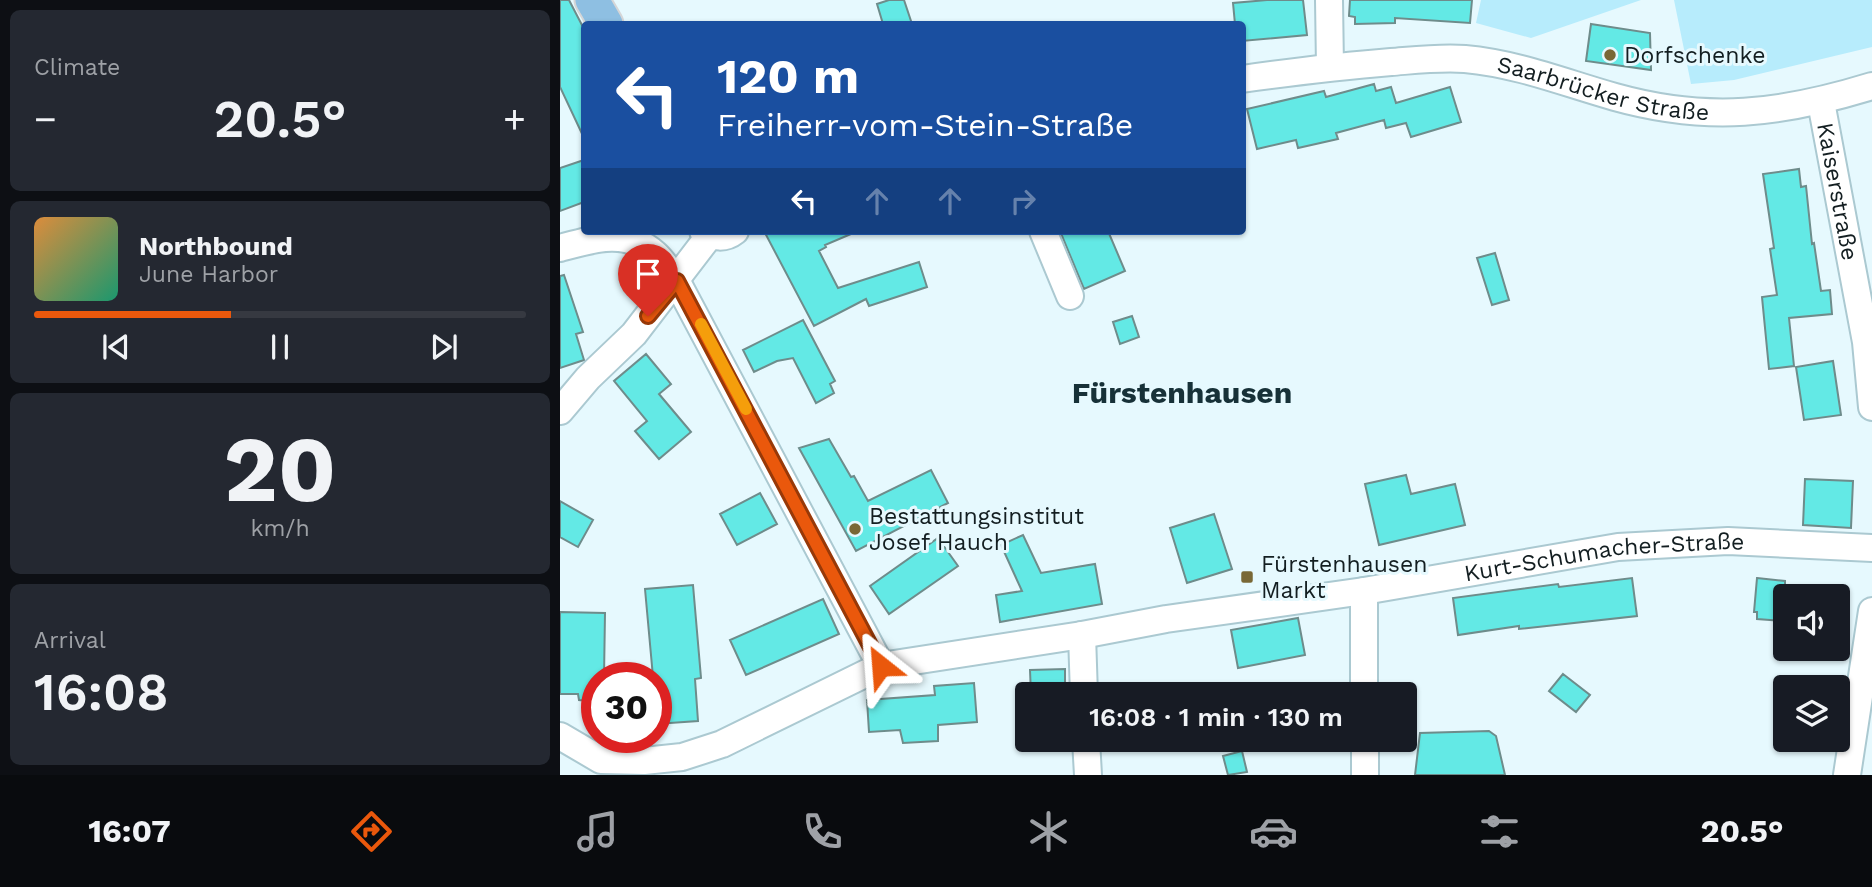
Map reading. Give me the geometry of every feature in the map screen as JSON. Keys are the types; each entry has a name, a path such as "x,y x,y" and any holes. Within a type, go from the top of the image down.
{"main road":[{"path":"592,0 604,21"}],"street":[{"path":"1329,0 1330,67"},
{"name":"Saarbrücker Straße","path":"1246,78 1330,67 1432,58 1465,59 1559,78 1615,97 1671,110 1718,114 1781,109 1821,102 1872,86"},
{"name":"Kaiserstraße","path":"1821,102 1866,342 1872,407"},
{"path":"560,411 588,378 634,334 714,235"},
{"path":"1045,235 1070,296"},
{"path":"560,248 596,238 618,237 640,244 656,255 677,281 881,666"},
{"name":"Kurt-Schumacher-Straße","path":"601,768 644,761 686,766 722,744 881,666 1082,635 1166,619 1364,591 1618,547 1728,541 1872,548"},
{"path":"1364,591 1364,682"},
{"path":"1847,775 1872,611"},
{"path":"1082,635 1084,682"},
{"path":"560,736 601,768"},
{"path":"1087,752 1088,775"},
{"path":"1365,752 1365,775"}],"shaded area":[{"path":"1481,0 1641,0 1531,38 1476,23"},
{"path":"1674,0 1872,0 1872,47 1734,80 1691,84"}],"building":[{"path":"560,0 569,0 581,23 581,132 560,87"},
{"path":"889,0 904,0 911,21 882,21 877,4"},
{"path":"1303,0 1307,35 1246,41 1246,21 1235,21 1233,3"},
{"path":"1350,0 1472,0 1470,23 1395,18 1395,23 1355,24 1355,17 1349,16"},
{"path":"1591,24 1650,33 1651,70 1586,61"},
{"path":"1374,84 1376,91 1391,87 1396,103 1450,87 1461,122 1411,137 1406,123 1386,128 1384,120 1336,133 1338,139 1298,148 1296,140 1257,149 1247,109 1324,91 1326,97"},
{"path":"581,161 581,203 560,211 560,168"},
{"path":"1799,169 1801,187 1806,186 1812,244 1814,243 1821,291 1830,290 1832,314 1789,318 1794,366 1769,369 1762,297 1777,295 1770,249 1774,248 1763,174"},
{"path":"766,235 849,235 825,245 826,247 819,251 838,288 919,262 927,287 869,306 866,299 814,326"},
{"path":"1062,235 1110,235 1125,271 1084,289"},
{"path":"1495,253 1509,300 1492,305 1477,258"},
{"path":"564,275 583,332 576,334 584,360 560,368 560,276"},
{"path":"1132,316 1139,337 1120,344 1113,322"},
{"path":"803,320 835,381 830,384 834,393 816,403 793,358 777,361 754,372 743,350"},
{"path":"646,354 671,384 659,394 691,432 659,459 635,431 647,421 614,381"},
{"path":"1833,361 1841,415 1804,420 1796,367"},
{"path":"829,439 868,501 931,470 948,503 856,551 799,448"},
{"path":"1406,475 1411,494 1455,484 1465,525 1379,545 1365,484"},
{"path":"1805,479 1853,481 1851,528 1803,525"},
{"path":"760,493 777,524 737,545 720,514"},
{"path":"560,501 593,520 578,547 560,537"},
{"path":"1214,514 1232,569 1187,583 1170,528"},
{"path":"1023,535 1041,573 1095,564 1102,604 1000,622 996,595 1022,591 1001,545"},
{"path":"938,538 958,566 889,614 870,586"},
{"path":"1632,578 1637,616 1519,629 1519,626 1458,635 1453,598 1558,584 1559,587"},
{"path":"1757,578 1785,581 1785,584 1773,584 1773,620 1757,619 1757,612 1754,612"},
{"path":"693,585 701,678 695,679 698,721 672,723 672,662 652,662 645,589"},
{"path":"823,599 839,634 746,675 730,640"},
{"path":"560,612 605,613 604,662 581,662 581,700 578,694 560,694"},
{"path":"1298,618 1305,655 1238,668 1231,630"},
{"path":"1065,669 1065,682 1030,682 1030,670"},
{"path":"1563,674 1590,695 1576,712 1549,691"},
{"path":"974,683 977,722 938,725 938,741 903,743 900,730 869,732 867,700 935,695 934,686"},
{"path":"1489,731 1496,736 1505,775 1415,775 1420,733"},
{"path":"1242,752 1247,772 1228,775 1223,756"}],"slow traffic":[{"path":"701,324 746,409"}],"place":[{"name":"Dorfschenke","path":"1610,55"},
{"name":"Bestattungsinstitut Josef Hauch","path":"855,529"},
{"name":"Fürstenhausen Markt","path":"1247,577"}],"district":[{"name":"Fürstenhausen","path":"1182,392"}],"route":[{"path":"648,316 677,281 881,666"}]}
